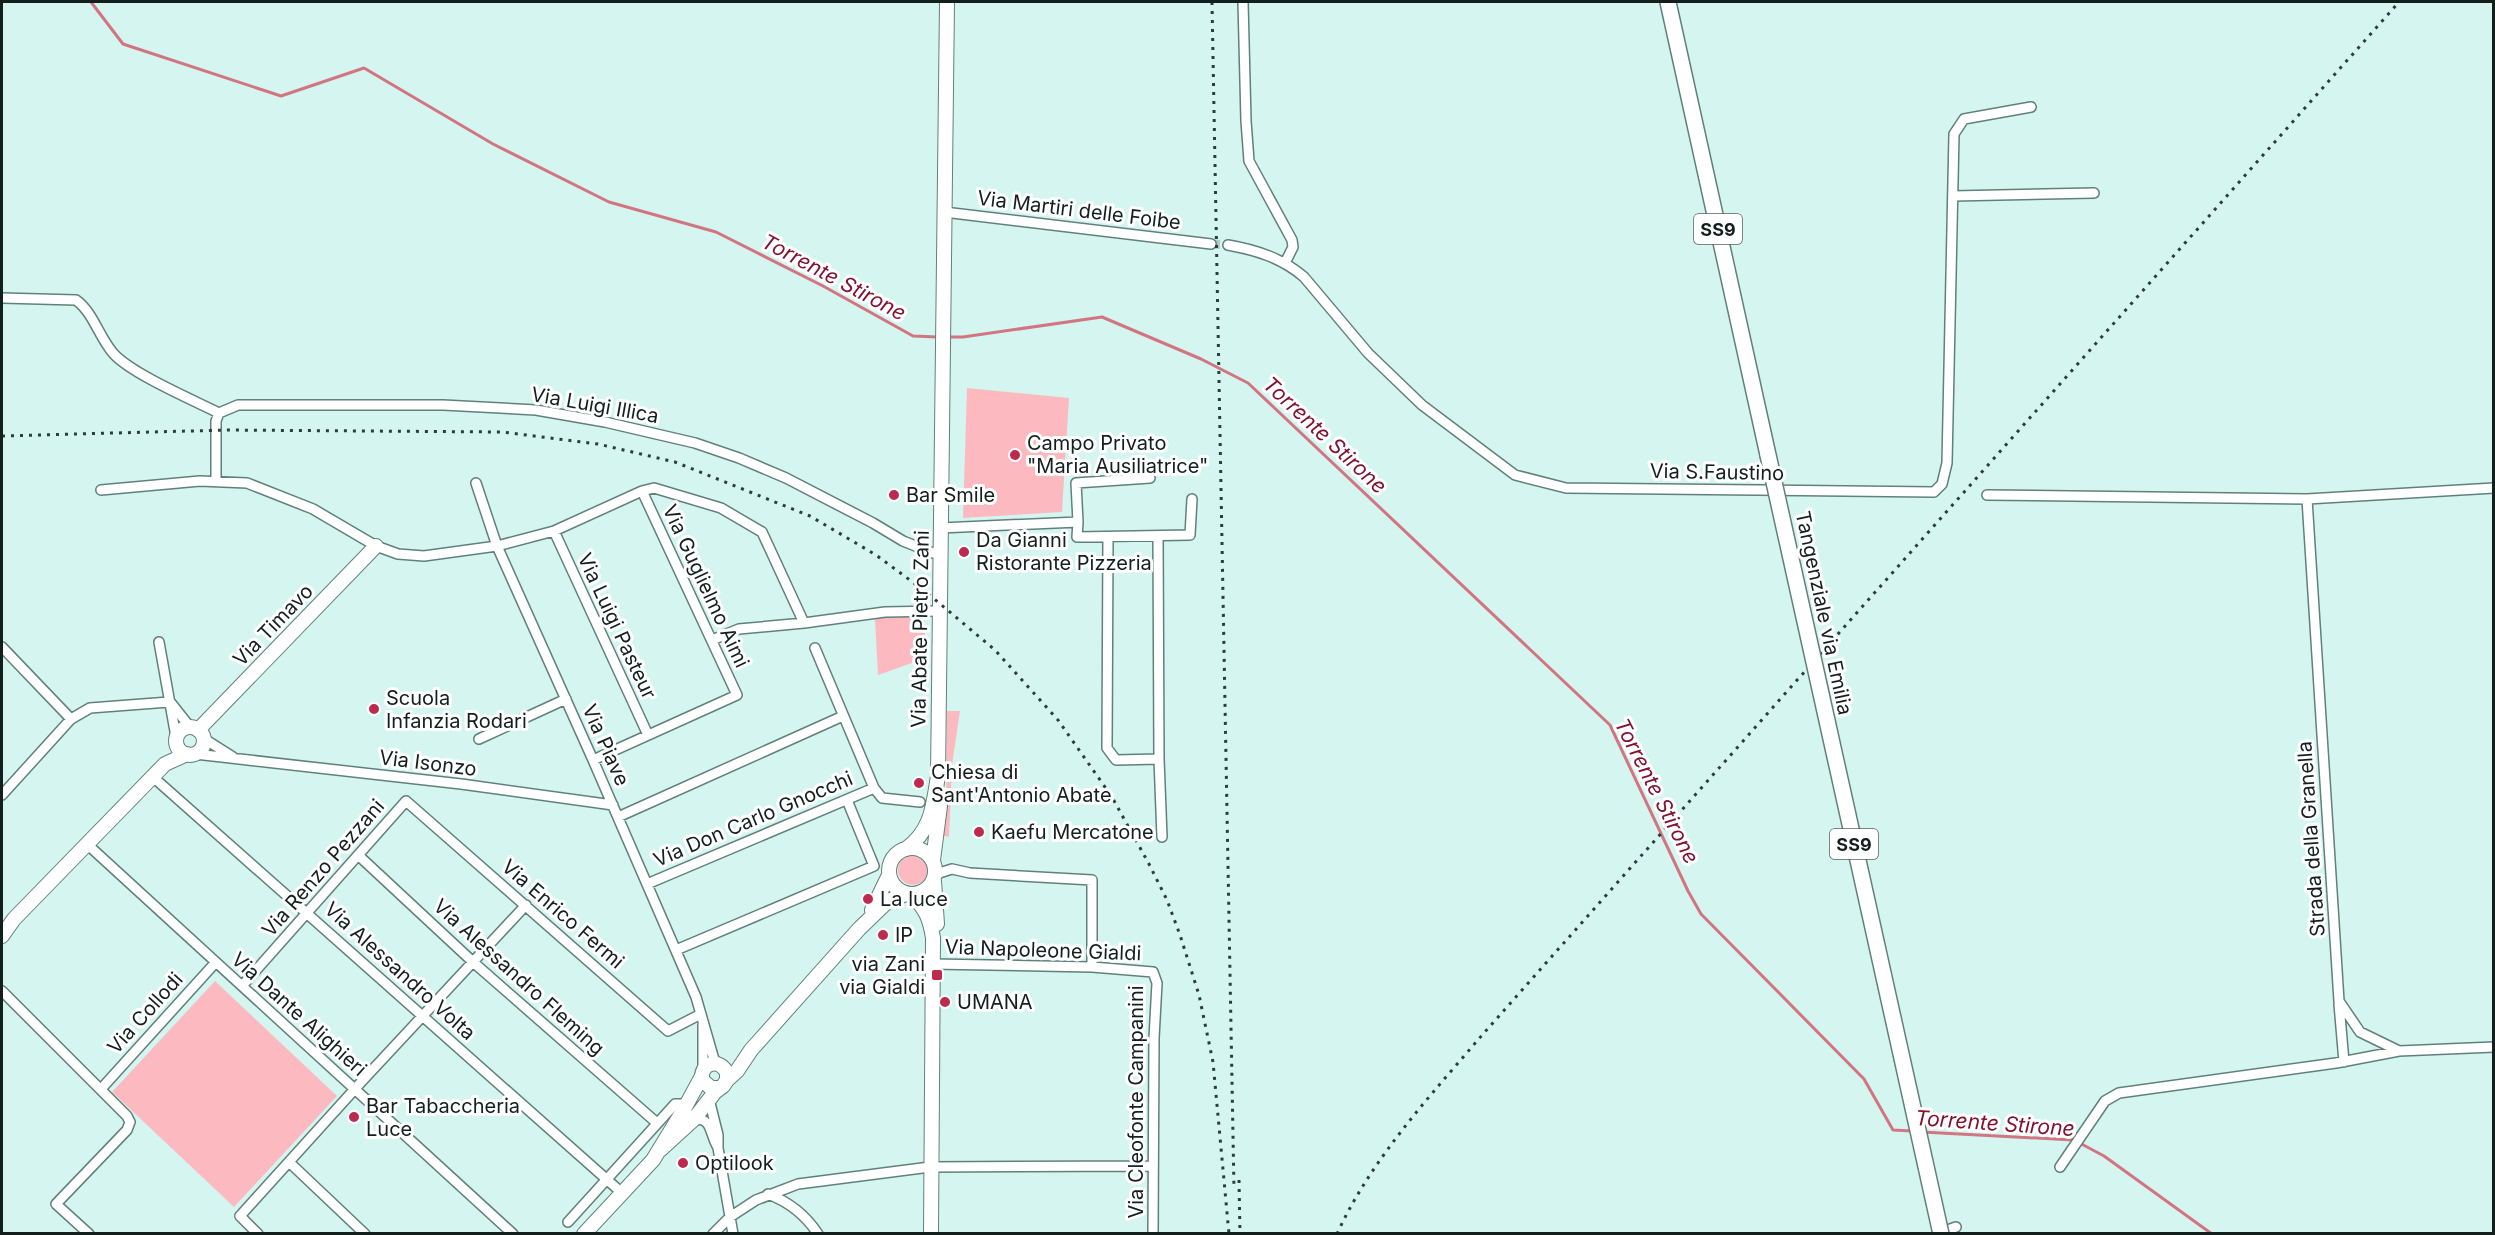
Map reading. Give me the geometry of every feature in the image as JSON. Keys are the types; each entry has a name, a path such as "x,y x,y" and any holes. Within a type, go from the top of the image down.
{"main road":[{"name":"Via Abate Pietro Zani","path":"933,938 937,924 934,872 941,800 938,776 939,610 947,2"},
{"name":"Tangenziale via Emilia","path":"1668,2 1768,455 1945,1231"},
{"name":"Via Timavo","path":"197,732 376,546"},
{"path":"2,928 14,919 165,764 180,731 197,732 203,744 191,754 165,764"},
{"path":"176,739 179,750 191,754"},
{"name":"Via Abate Pietro Zani","path":"906,849 918,840 931,815 938,776"},
{"path":"688,1112 709,1100 737,1071 751,1050 859,929 888,901 926,891 934,872 921,849 906,849 894,856 878,902 859,929"},
{"path":"889,875 895,887 909,894"},
{"name":"Via Abate Pietro Zani","path":"909,894 925,907 930,919 933,938 931,1233"},
{"path":"2,936 14,919"},
{"path":"584,1233 660,1150 688,1112 702,1073 708,1065 732,1062 751,1050"},
{"path":"718,1064 727,1073 723,1084"},
{"path":"702,1073 708,1087 723,1084"}],"street":[{"path":"1243,2 1247,149 1254,174 1292,240 1293,247 1285,263"},
{"name":"Via S.Faustino","path":"1228,245 1257,251 1285,263 1305,277 1368,353 1407,391 1515,475 1566,488 1931,492 1942,484 1947,463 1954,134 1964,119 2031,107"},
{"path":"1953,196 2094,193"},
{"name":"Via Martiri delle Foibe","path":"944,212 1210,244"},
{"path":"2,298 76,300 84,305 114,354 121,360 219,413 216,421 216,481"},
{"name":"Via Luigi Illica","path":"219,413 238,405 442,405 536,411 605,423 695,443 739,458 786,478 873,523 903,542 940,554"},
{"path":"1150,478 1076,483 1077,537 1190,535 1192,499"},
{"path":"101,490 200,481 247,483 313,509 376,546 398,554 424,556 496,546 554,531 642,491 654,488 721,508 762,532 804,622"},
{"name":"Via Piave","path":"476,483 496,546 676,950 718,1064"},
{"path":"1987,495 2307,500 2493,488"},
{"name":"Via Guglielmo Aimi","path":"642,491 737,695 648,735"},
{"name":"Strada della Granella","path":"2307,500 2344,1062"},
{"path":"940,528 1078,522"},
{"name":"Via Luigi Pasteur","path":"554,531 648,735"},
{"path":"1108,537 1107,748 1116,760 1159,759"},
{"path":"1158,537 1159,759 1162,837"},
{"path":"712,640 739,628 885,612 939,610"},
{"path":"159,642 176,739"},
{"path":"2,647 71,720"},
{"path":"815,648 874,788 882,798 920,802"},
{"path":"479,739 566,699"},
{"path":"2,795 71,720 90,708 169,702"},
{"name":"Via Isonzo","path":"169,702 197,732 238,760"},
{"path":"618,817 843,716"},
{"path":"593,760 648,735"},
{"name":"Via Isonzo","path":"191,754 460,784 613,805"},
{"name":"Via Alessandro Volta","path":"153,777 622,1193"},
{"name":"Via Don Carlo Gnocchi","path":"647,884 874,788"},
{"path":"676,950 874,866 847,800"},
{"name":"Via Renzo Pezzani","path":"242,986 406,801"},
{"name":"Via Enrico Fermi","path":"406,801 668,1031 702,1018"},
{"name":"Via Dante Alighieri","path":"88,844 513,1233"},
{"name":"Via Alessandro Fleming","path":"358,855 473,962 657,1124"},
{"path":"934,872 952,869 970,873 1092,880 1092,967"},
{"path":"258,1233 240,1216 526,905"},
{"name":"Via Collodi","path":"101,1089 216,962"},
{"name":"Via Napoleone Gialdi","path":"932,964 1092,967 1153,972"},
{"name":"Via Cleofonte Campanini","path":"1153,972 1157,983 1153,1233"},
{"path":"2,991 101,1089 130,1122 127,1130 56,1204 88,1233"},
{"path":"2339,1001 2360,1032 2398,1051"},
{"name":"Via Piave","path":"702,1018 702,1073"},
{"path":"2060,1167 2105,1101 2119,1093 2344,1062 2398,1051 2493,1047"},
{"path":"709,1100 718,1135 718,1148 733,1233"},
{"path":"568,1222 675,1104 708,1122 710,1133 718,1148"},
{"path":"290,1162 365,1233"},
{"path":"713,1233 729,1217 768,1194 798,1184 930,1167 1153,1166"},
{"path":"768,1194 786,1201 810,1221 818,1233"}],"shaded area":[{"name":"Campo Privato \"Maria Ausiliatrice\"","path":"967,388 1069,398 1062,512 963,518"},
{"path":"900,615 924,615 926,658 878,675 875,619"},
{"path":"947,711 960,711 952,765 949,837 940,835 946,811"},
{"path":"913,855 924,859 928,870 924,881 913,885 902,881 898,870 902,859"},
{"path":"215,981 337,1096 234,1207 112,1092"}],"waterway":[{"name":"Torrente Stirone","path":"91,2 123,44 281,96 364,68 493,144 609,202 716,232 823,286 913,336 938,337"},
{"name":"Torrente Stirone","path":"948,337 963,337 1102,317 1201,359 1248,383 1610,725 1701,914 1864,1079 1893,1130 1912,1131"},
{"name":"Torrente Stirone","path":"1922,1132 2074,1140 2104,1156 2212,1234"}],"tunnel":[{"path":"1211,244 1228,245"}],"railway":[{"path":"1212,2 1234,1189"},
{"path":"1337,1234 1351,1206 1384,1154 1483,1034 2399,2"},
{"path":"2,436 227,430 502,432 598,444 675,462 810,516 876,555 926,592 995,650 1058,720 1112,797 1149,864 1167,900 1199,995 1213,1062 1229,1234"},
{"path":"1239,1180 1240,1234"}],"place":[{"name":"Campo Privato \"Maria Ausiliatrice\"","path":"1015,455"},
{"name":"Bar Smile","path":"894,495"},
{"name":"Da Gianni Ristorante Pizzeria","path":"964,552"},
{"name":"Scuola Infanzia Rodari","path":"374,709"},
{"name":"Chiesa di Sant'Antonio Abate","path":"919,783"},
{"name":"Kaefu Mercatone","path":"979,832"},
{"name":"La luce","path":"868,899"},
{"name":"IP","path":"883,935"},
{"name":"via Zani via Gialdi","path":"937,975"},
{"name":"UMANA","path":"945,1002"},
{"name":"Bar Tabaccheria Luce","path":"354,1117"},
{"name":"Optilook","path":"683,1163"}]}
